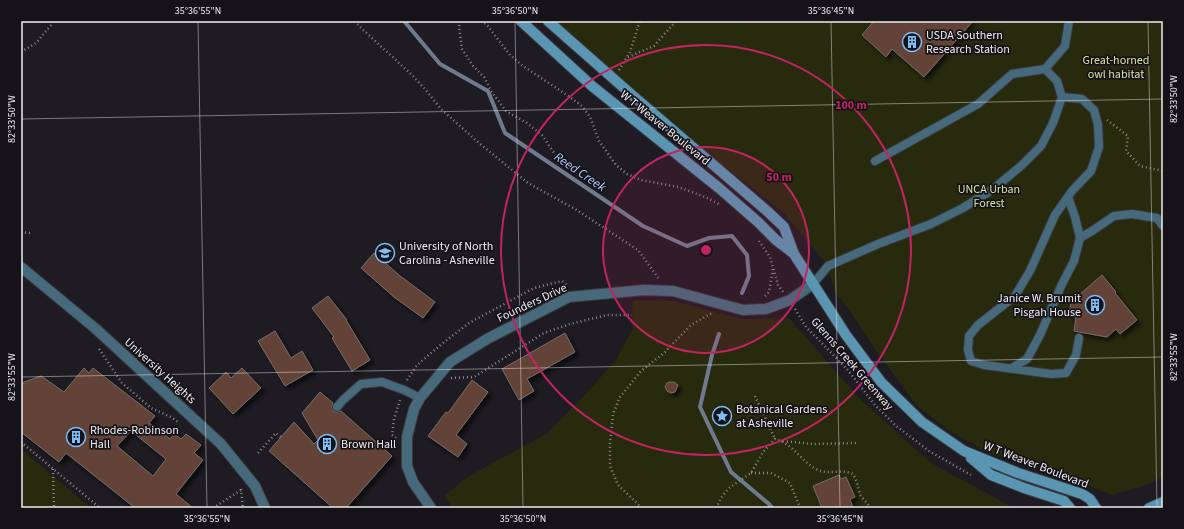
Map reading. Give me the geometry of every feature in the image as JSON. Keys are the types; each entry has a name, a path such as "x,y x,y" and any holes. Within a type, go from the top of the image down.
{"main road":[{"name":"W T Weaver Boulevard","path":"521,21 592,86 719,188 776,240 794,254"},
{"name":"W T Weaver Boulevard","path":"548,21 784,227 794,254 846,335 881,382 922,422 964,451 991,475 1064,501 1070,508"},
{"name":"W T Weaver Boulevard","path":"964,451 1018,473 1082,494 1090,499 1096,508"},
{"path":"1149,508 1163,502"}],"street":[{"name":"University Heights","path":"21,267 96,329 221,444 254,486 265,508"},
{"name":"Founders Drive","path":"431,508 413,482 407,466 407,437 414,409 423,395 450,362 487,338 569,297 644,290 673,291 743,310 766,310 790,300 813,284"}],"lane":[{"path":"875,161 978,104 1012,74 1044,69 1065,46 1069,21"},
{"path":"813,284 828,266 878,244 931,224 963,208 993,189 1021,166 1041,146 1053,123 1062,97 1057,81 1044,69"},
{"path":"1062,97 1082,99 1094,110 1098,125 1099,147 1091,171 1072,191 1055,215 1030,271 1015,296 978,325 969,336 968,350 971,361 984,365 1051,374 1066,373 1076,355 1079,338"},
{"path":"1012,368 1027,359 1037,341 1062,284 1074,261 1080,238 1068,197"},
{"path":"1080,238 1114,216 1132,214 1156,218 1163,226"},
{"path":"337,407 361,384 382,382 423,395"}],"path":[{"path":"21,52 36,43 52,24 52,21"},
{"path":"355,21 412,75 441,109 499,160 528,183 575,209 638,250 658,278 662,281 655,282"},
{"path":"460,21 459,27 462,49 473,66 484,77 491,91 506,111 527,123 542,135 564,168"},
{"path":"481,21 487,25 510,55 523,66 582,106 590,117 599,141 616,165 627,174 641,180 678,187 705,197 723,207"},
{"path":"617,73 628,57 640,21"},
{"path":"628,57 654,46 676,21"},
{"path":"1094,110 1128,136 1126,152 1140,166 1163,171"},
{"path":"21,232 31,233"},
{"name":"Glenns Creek Greenway","path":"757,238 770,257 778,285 790,300 806,327 847,369 875,406 929,451"},
{"path":"760,300 769,292 773,269"},
{"path":"397,439 392,435 394,419 407,379 418,364 469,323 534,288 562,281 571,287"},
{"path":"642,508 618,485 610,466 610,443 613,414 620,397 641,371 664,353 691,325 725,306"},
{"path":"448,383 451,378 474,377 544,333 570,324 607,315 632,315"},
{"path":"98,348 122,383 151,408 171,417 182,425"},
{"path":"401,377 407,379 423,395"},
{"path":"755,396 775,439"},
{"path":"258,453 276,433 281,437"},
{"path":"775,439 814,444 856,443"},
{"path":"716,508 723,495 729,488 751,473 763,452 775,439"},
{"path":"783,441 817,469 830,472 847,471 853,474 857,482 860,495 871,508"},
{"path":"21,442 100,508"},
{"path":"53,469 54,508"},
{"path":"751,473 771,473 790,483 801,508"},
{"path":"237,483 242,489 243,508"},
{"path":"212,508 242,489"}],"green space":[{"name":"UNCA Urban Forest","path":"554,21 1163,21 1163,477 1146,485 1112,495 1033,465 990,454 950,431 917,406 835,292 828,266 783,212 632,95"},
{"name":"Botanical Gardens at Asheville","path":"633,300 673,301 742,319 789,318 860,399 931,463 1014,508 453,508 444,496 469,476 548,433 616,360 633,328"},
{"path":"21,449 91,508 21,508"}],"building":[{"name":"USDA Southern Research Station","path":"874,21 973,21 924,77 892,49 886,57 862,35"},
{"path":"374,253 399,275 435,302 423,318 394,297 361,268"},
{"name":"Janice W. Brumit Pisgah House","path":"1102,275 1137,320 1120,334 1116,329 1107,337 1074,331 1076,317 1069,316 1071,302"},
{"path":"328,296 347,320 370,360 352,371 332,338 334,337 312,308"},
{"path":"275,331 291,358 302,351 313,370 285,386 258,341"},
{"path":"565,333 575,352 527,379 534,391 519,400 502,369"},
{"name":"Rhodes-Robinson Hall","path":"84,368 89,373 93,368 155,416 149,423 170,439 174,434 181,439 186,434 201,445 194,453 203,460 176,494 193,508 135,508 66,453 59,462 21,432 21,387 24,382 41,376 64,392","holes":["131,431 166,459 153,476 117,446"]},
{"path":"242,368 261,388 233,414 209,388 226,372 231,378"},
{"path":"472,380 488,392 456,435 467,444 458,457 428,436 446,412 448,413"},
{"path":"674,382 678,385 675,392 671,393 667,391 665,387 667,383"},
{"name":"Brown Hall","path":"320,392 333,403 333,411 341,411 392,456 346,508 333,508 269,451 294,422 314,444 318,440 302,413"},
{"path":"839,475 841,479 846,477 855,497 850,499 853,508 822,508 813,486"}],"waterway":[{"name":"Reed Creek","path":"404,21 440,64 488,91 505,133 643,226 687,246 709,238 732,236 747,255 749,276 742,293"},
{"name":"Reed Creek","path":"719,334 712,355 700,407 731,472 772,508"}],"place":[{"name":"USDA Southern Research Station","path":"912,42"},
{"name":"University of North Carolina - Asheville","path":"385,253"},
{"name":"Janice W. Brumit Pisgah House","path":"1095,305"},
{"name":"Botanical Gardens at Asheville","path":"722,416"},
{"name":"Rhodes-Robinson Hall","path":"76,437"},
{"name":"Brown Hall","path":"327,444"}],"park label":[{"name":"Great-horned owl habitat","path":"1116,67"}]}
